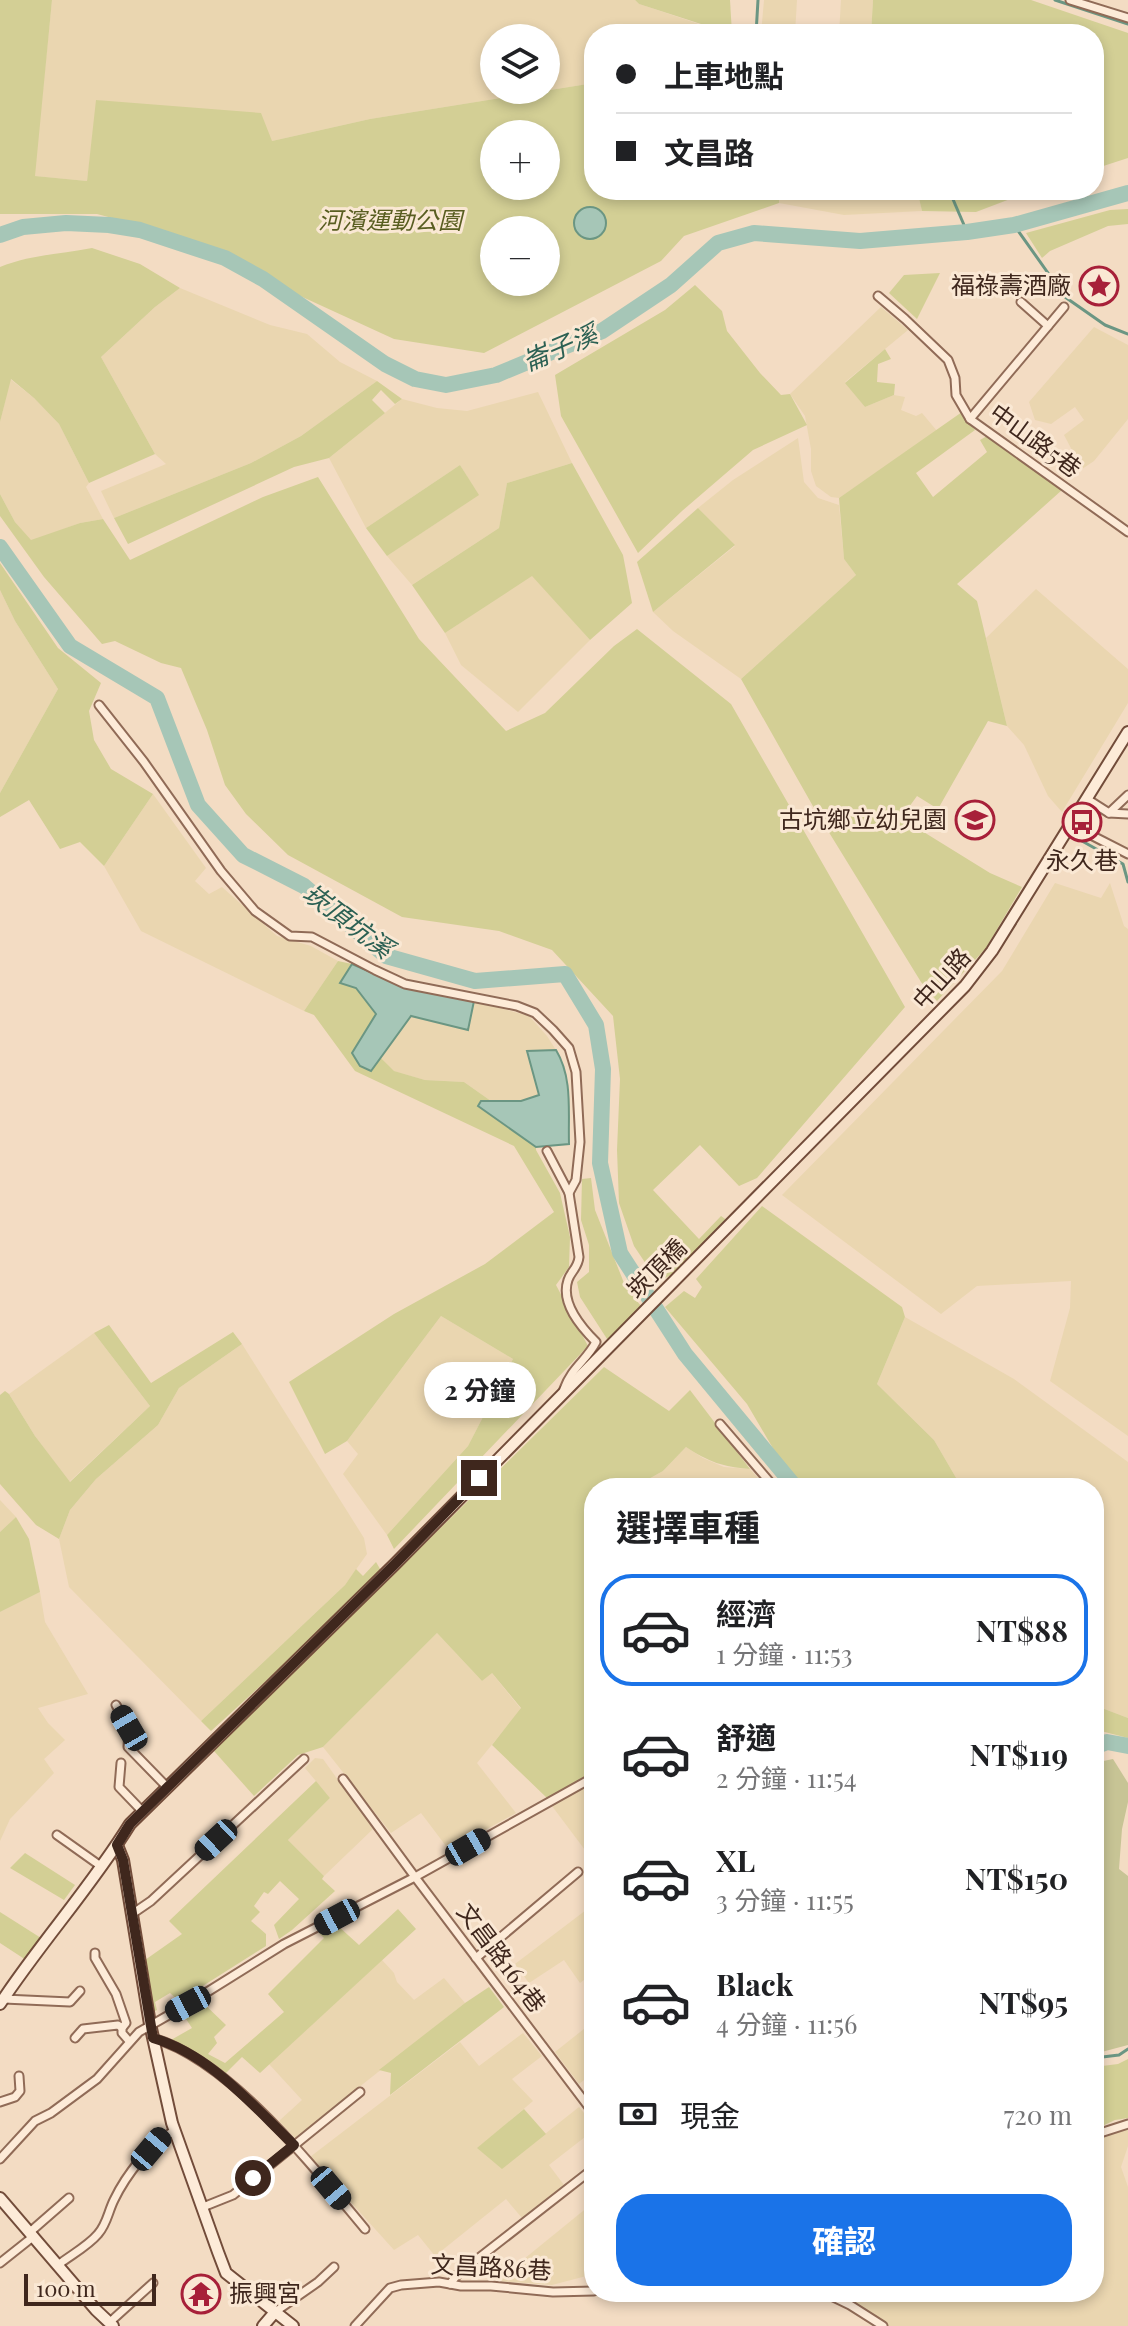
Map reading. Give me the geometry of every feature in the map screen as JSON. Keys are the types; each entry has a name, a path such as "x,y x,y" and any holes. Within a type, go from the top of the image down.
{"main road":[{"name":"中山路","path":"739,1216 965,986 992,951 1128,732"},
{"name":"崁頂橋","path":"2,2002 130,1824 395,1564 739,1216"},
{"path":"117,1845 123,1860 150,2024 175,2131 226,2273 293,2326"},
{"path":"0,2198 96,2310 112,2324"},
{"path":"263,2326 275,2312"}],"street":[{"path":"1070,0 1128,18"},
{"name":"中山路5巷","path":"878,296 948,360 955,378 956,395 970,419 1128,532"},
{"path":"1021,302 1048,326"},
{"path":"970,419 1064,307"},
{"path":"99,705 144,762 221,871 255,911 290,936 312,937 405,984 517,1006 535,1013 553,1030 569,1048 576,1072 580,1142 576,1180 569,1193"},
{"path":"1109,813 1128,795"},
{"path":"1087,799 1109,813 1128,814"},
{"path":"1074,822 1085,832 1128,854"},
{"path":"547,1151 569,1193 579,1257 578,1267 568,1280 567,1297 578,1324 596,1342 570,1373 563,1391"},
{"path":"720,1424 766,1478"},
{"path":"116,1705 129,1728 128,1747 167,1787"},
{"path":"132,1914 151,1901 304,1759"},
{"path":"121,1763 119,1787 143,1812"},
{"name":"文昌路164巷","path":"343,1779 584,2101"},
{"path":"0,2159 35,2121 97,2079 129,2041 150,2024 284,1944 415,1877 584,1783"},
{"path":"57,1835 102,1867"},
{"path":"476,1958 578,1872"},
{"path":"95,1953 121,2006 126,2023 122,2033 129,2041"},
{"path":"2,2002 70,2002 80,1991"},
{"path":"75,2038 83,2029 118,2025 122,2028"},
{"path":"153,2038 171,2043 227,2080 294,2145 365,2229"},
{"path":"0,2102 15,2097 20,2091 19,2076"},
{"path":"203,2207 233,2195 360,2092"},
{"path":"1104,2131 1128,2124"},
{"path":"58,2265 99,2234 132,2172 162,2136 175,2131"},
{"path":"450,2284 457,2275 584,2176"},
{"path":"0,2263 69,2198"},
{"path":"275,2312 334,2267"},
{"name":"文昌路86巷","path":"355,2326 390,2288 401,2285 439,2282 553,2292 584,2291"},
{"path":"112,2324 153,2283"},
{"path":"844,2302 883,2326"}],"shaded area":[{"path":"52,0 635,0 699,24 584,24 584,85 560,88 560,24 480,24 480,101 370,119 272,141 97,100 87,181 34,176"},
{"path":"764,0 797,0 796,24 762,24"},
{"path":"841,0 873,0 872,24 840,24"},
{"path":"779,200 919,200 922,211 844,215 779,203"},
{"path":"590,207 601,212 606,223 601,234 590,239 579,234 574,223 579,212"},
{"path":"180,288 270,325 307,334 340,362 377,381 301,436 251,463 114,518 101,491 166,464 155,454 101,357"},
{"path":"881,307 908,330 845,382 865,407 894,395 905,397 901,410 916,416 922,413 937,431 839,498 831,497 816,486 811,471 805,416 790,394"},
{"path":"1094,327 1128,345 1128,419 1094,461 1082,469 1064,435 1084,420 1075,407 1051,424 1035,420 1029,402"},
{"path":"10,379 59,424 89,483 86,487 103,519 80,523 31,541 15,522 0,494 0,422"},
{"path":"538,392 572,463 507,483 499,528 412,585 387,556 478,495 460,465 366,528 329,458 402,399 437,408 467,411"},
{"path":"798,438 804,482 818,498 839,505 844,559 856,575 741,679 673,631 653,612 735,546 698,508 733,480"},
{"path":"532,575 590,640 518,712 461,665 445,633"},
{"path":"1036,589 1128,669 1128,703 1062,812 1048,796 1024,745 1007,726 986,638"},
{"path":"0,590 15,621 58,689 0,793"},
{"path":"153,794 206,868 195,881 209,894 222,887 277,936 311,946 338,961 304,1011 141,931 104,866"},
{"path":"1055,883 1101,898 1110,883 1124,926 1128,929 1128,1436 1050,1381 1070,1308 1071,1281 977,1286 941,1314 782,1195 1002,971"},
{"path":"352,964 391,981 474,1001 468,1030 411,1016 371,1071 360,1066 352,1053 376,1014 356,988 340,983"},
{"path":"474,1001 529,1016 547,1036 556,1050 528,1051 539,1095 521,1101 491,1101 464,1082 425,1080 393,1071 381,1058 411,1016 468,1029"},
{"path":"556,1050 567,1084 569,1144 536,1147 478,1106 481,1101 521,1101 539,1095 527,1051"},
{"path":"441,1316 513,1359 468,1446 387,1535 343,1474 358,1454 347,1441"},
{"path":"905,1317 1014,1379 1128,1462 1128,1718 1104,1709 1104,1478 956,1478 934,1440 877,1384"},
{"path":"94,1333 150,1406 69,1482 9,1394"},
{"path":"242,1344 364,1538 367,1554 345,1585 201,1721 69,1587 59,1539 70,1510 96,1479 158,1425 179,1388"},
{"path":"686,1447 724,1467 750,1469 758,1478 650,1478 663,1471"},
{"path":"0,1500 16,1517 0,1532"},
{"path":"40,1592 45,1622 88,1694 38,1708 65,1740 44,1759 54,1773 10,1819 0,1841 0,1612"},
{"path":"437,1633 482,1681 491,1672 521,1709 477,1763 516,1813 449,1850 421,1813 391,1833 323,1747"},
{"path":"315,1758 323,1759 373,1829 324,1876 288,1840 330,1798 305,1768"},
{"path":"1113,1759 1128,1783 1119,1869 1128,1876 1128,2045 1104,2051 1104,1761"},
{"path":"584,1777 584,1849 546,1798"},
{"path":"584,1912 584,1980 580,1983 564,1960 529,1983 515,1964"},
{"path":"382,1960 414,2000 444,1978 465,2003 295,2138 279,2121 302,2100 269,2064"},
{"path":"584,2029 584,2080 579,2084 555,2052"},
{"path":"523,2033 542,2056 512,2079 533,2101 478,2148 502,2168 579,2107 584,2113 584,2138 549,2165 564,2185 522,2218 506,2199 435,2256 418,2235 394,2250 310,2157 460,2042 479,2066"},
{"path":"1128,2128 1128,2146 1121,2167 1128,2187 1128,2326 889,2326 855,2302 1104,2302 1104,2136"},
{"path":"584,2210 584,2277 552,2285 497,2281"}],"green space":[{"name":"河濱運動公園","path":"0,0 52,0 35,176 87,181 96,100 261,113 272,141 370,119 480,101 480,104 560,104 560,88 584,85 584,200 779,200 779,203 684,236 661,261 484,353 394,339 165,232 97,214 0,214"},
{"path":"635,0 730,0 731,24 701,24"},
{"path":"873,0 1031,0 1102,24 872,24"},
{"path":"1104,25 1128,33 1128,158 1104,166"},
{"path":"919,200 1008,200 976,212 922,211"},
{"path":"1128,209 1128,224 1108,226 1050,251 1042,258 1026,233 1110,210"},
{"path":"92,248 140,264 180,288 101,357 155,454 89,483 59,424 11,379 0,422 0,267 34,257"},
{"path":"940,273 917,319 889,293 904,275"},
{"path":"695,285 722,311 727,331 760,373 781,395 790,394 807,425 753,450 638,553 561,416 555,375 665,310"},
{"path":"885,349 891,359 878,364 877,382 895,384 894,395 865,407 845,383"},
{"path":"377,381 402,399 395,404 381,390 372,400 385,413 329,458 294,467 128,544 114,518 251,463 301,436"},
{"path":"962,412 975,430 916,473 933,497 987,452 980,440 987,436 1062,490 957,584 977,601 1007,726 988,721 938,809 917,796 901,818 990,873 1022,887 986,948 937,1001 921,982 814,808 741,679 856,575 844,559 839,498"},
{"path":"572,463 623,555 632,603 590,640 532,576 445,633 412,585 499,528 507,483"},
{"path":"460,465 479,495 387,556 366,528"},
{"path":"318,477 419,639 506,731 545,713 614,646 637,629 731,704 905,1007 757,1178 739,1186 700,1145 653,1190 699,1239 721,1216 728,1221 678,1271 658,1282 634,1246 619,1203 617,1150 620,1079 613,1016 552,950 499,931 402,917 288,855 246,814 225,785 207,730 181,668 161,663 115,641 102,644 44,577 0,516 0,494 15,522 31,540 80,523 103,519 130,560 263,497"},
{"path":"698,508 735,545 653,612 637,562"},
{"path":"0,563 58,648 101,683 89,711 94,740 111,769 153,794 104,866 80,842 60,849 29,800 0,817 0,793 58,689 15,621 0,590"},
{"path":"338,961 352,964 341,983 356,988 376,1015 359,1040 371,1071 381,1058 394,1071 425,1080 464,1082 491,1101 481,1101 479,1107 536,1147 560,1193 570,1237 569,1267 556,1285 588,1346 394,1549 387,1535 468,1446 513,1359 441,1316 347,1441 325,1454 289,1382 394,1314 485,1264 554,1212 514,1146 355,1071 314,1015 304,1011"},
{"path":"591,1178 595,1210 626,1288 641,1306 609,1342 580,1297 577,1282 589,1272 589,1245 581,1220 582,1179"},
{"path":"762,1206 902,1307 905,1317 877,1384 934,1440 956,1478 791,1478 747,1404 665,1307 684,1291 695,1298 702,1287 696,1279"},
{"path":"109,1325 151,1383 233,1332 242,1344 179,1388 158,1425 96,1479 70,1510 59,1539 36,1525 0,1484 0,1395 5,1391 9,1394 35,1436 70,1482 150,1406 94,1333"},
{"path":"604,1367 669,1411 690,1390 750,1469 716,1463 686,1447 663,1471 650,1478 584,1478 584,1778 547,1798 492,1745 521,1708 492,1673 482,1681 437,1633 323,1747 298,1755 254,1796 214,1751"},
{"path":"16,1517 29,1539 40,1592 0,1612 0,1532"},
{"path":"376,1562 383,1574 211,1731 201,1721 345,1585 356,1569 363,1576"},
{"path":"1104,1709 1128,1718 1128,1738 1104,1732"},
{"path":"316,1781 330,1798 288,1840 335,1891 279,1939 274,1925 299,1899 280,1881 268,1894 264,1892 254,1906 260,1912 251,1921 266,1934 266,1946 179,2001 170,1993 155,2002 157,2010 153,2012 145,1960 182,1934 169,1921"},
{"path":"25,1853 75,1885 64,1900 10,1868"},
{"path":"398,1909 416,1929 260,2073 242,2057 225,2074 171,2040 192,2028 182,2013 201,2001 226,2025 214,2037 217,2043 208,2054 225,2063 284,2012 268,1994 324,1938 319,1933 337,1925 359,1945"},
{"path":"0,1912 41,1938 26,1960 0,1943"},
{"path":"489,1987 504,2007 390,2095 391,2073 379,2070"},
{"path":"1128,2059 1128,2118 1104,2125 1104,2066"},
{"path":"524,2109 546,2134 502,2169 477,2148"}],"waterway":[{"path":"757,24 758,0"},
{"path":"1055,0 1128,24"},
{"name":"崙子溪","path":"1104,200 1128,193"},
{"path":"953,200 967,232"},
{"name":"崙子溪","path":"0,235 23,227 66,223 109,225 140,230 225,258 263,279 385,364 415,379 446,385 496,375 602,331 671,285 718,243 754,233 860,241 967,232 1014,225 1103,200"},
{"path":"1014,225 1065,297 1105,325 1128,334"},
{"name":"崁頂坑溪","path":"0,547 70,646 157,698 198,805 243,855 304,886 386,956 475,981 565,974 596,1025 603,1069 600,1163 620,1253 685,1354 788,1478"},
{"path":"1082,841 1123,864 1128,882"},
{"name":"崁頂坑溪","path":"1104,1743 1128,1746"},
{"path":"1104,2057 1119,2055 1128,2049"}],"place":[{"name":"福祿壽酒廠","path":"1099,286"},
{"name":"古坑鄉立幼兒園","path":"975,820"},
{"name":"永久巷","path":"1082,822"},
{"name":"振興宮","path":"201,2294"}],"route":[{"path":"253,2178 294,2145 227,2080 171,2043 153,2038 123,1860 117,1845 130,1824 479,1478"}]}
